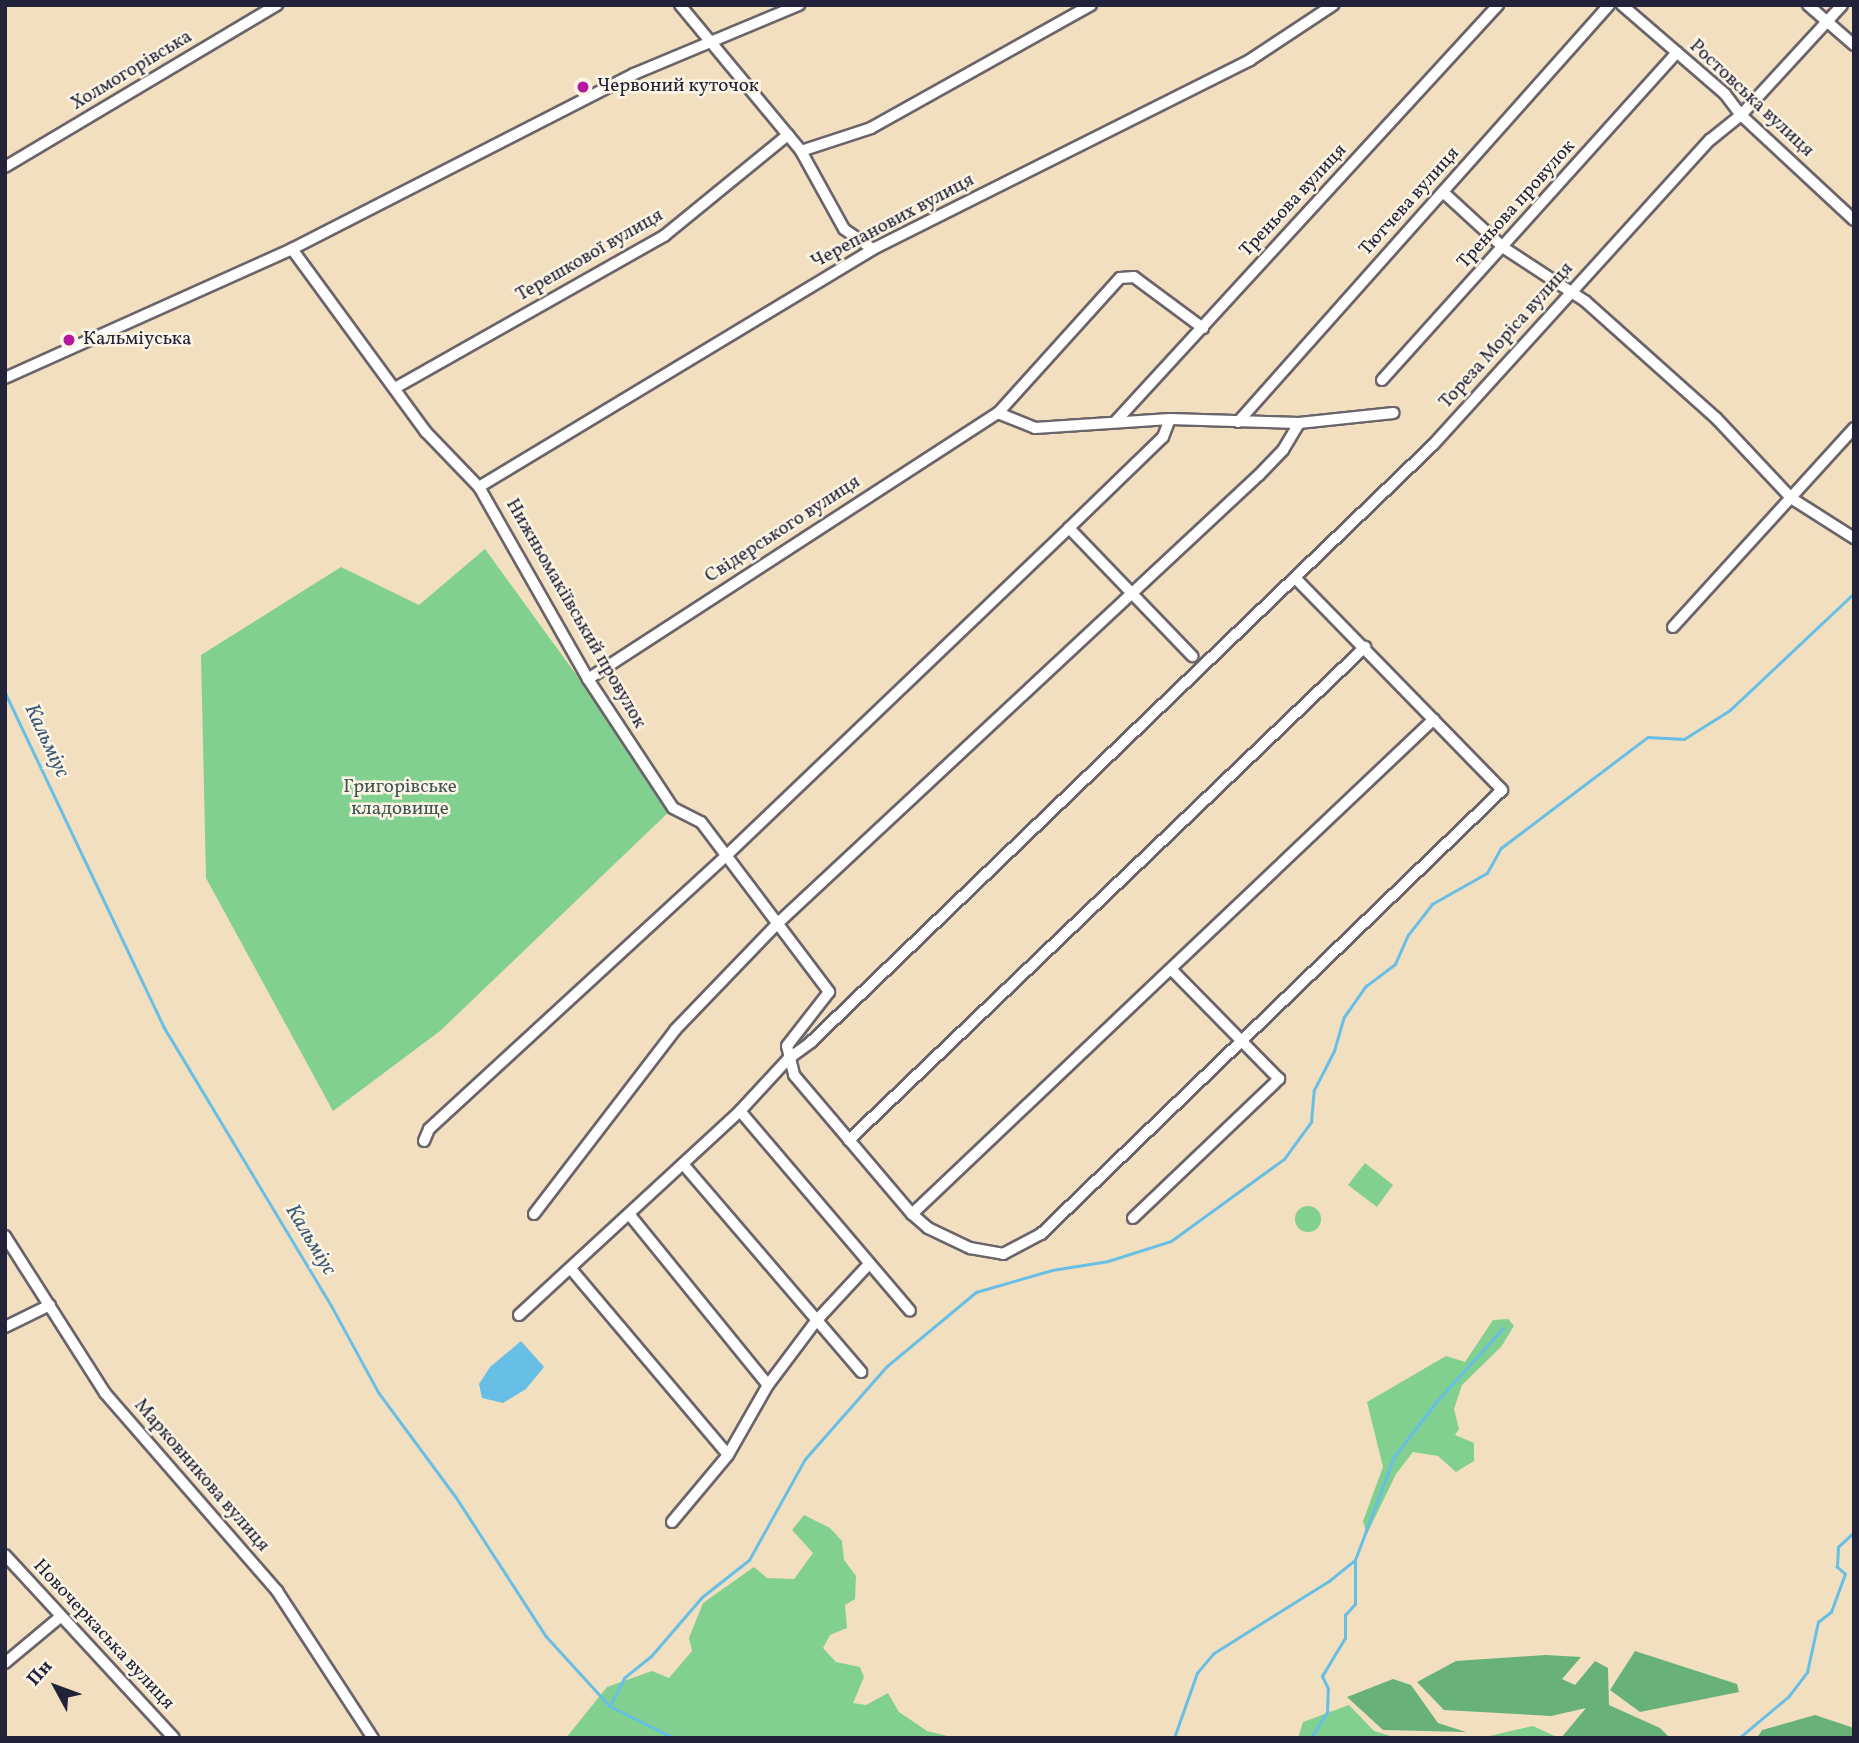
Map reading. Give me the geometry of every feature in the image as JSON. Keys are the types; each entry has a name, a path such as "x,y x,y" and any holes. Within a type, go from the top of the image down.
{"street":[{"name":"Холмогорівська","path":"5,167 277,5"},
{"path":"680,5 801,151 844,229 873,249"},
{"path":"5,378 292,249 634,74 799,5"},
{"path":"801,151 871,128 1091,5"},
{"name":"Черепанових вулиця","path":"479,487 873,249 1250,60 1333,5"},
{"name":"Треньова вулиця","path":"1116,421 1497,5"},
{"name":"Тютчева вулиця","path":"1238,422 1609,5"},
{"name":"Ростовська вулиця","path":"1622,5 1726,94 1741,115 1854,220"},
{"path":"1808,5 1854,45"},
{"name":"Тореза Моріса вулиця","path":"788,1059 811,1041 1433,445 1710,140 1741,115 1842,5"},
{"name":"Треньова провулок","path":"1382,380 1504,248 1677,52"},
{"name":"Терешкової вулиця","path":"397,387 664,236 788,135"},
{"path":"1443,192 1504,248 1570,292 1716,418 1791,498 1854,538"},
{"name":"Нижньомакіївський провулок","path":"292,249 397,387 426,432 479,487 588,680 673,808 701,822 829,992 788,1046 788,1059"},
{"name":"Свiдерського вулиця","path":"588,680 998,412 1127,275 1203,328"},
{"path":"998,412 1035,428 1170,419 1299,423 1392,413"},
{"path":"424,1142 429,1129 727,855 1163,437 1170,419"},
{"path":"534,1214 675,1030 778,923 1259,475 1283,450 1299,423"},
{"path":"1673,627 1791,498 1796,487 1821,467 1854,428"},
{"path":"1069,527 1192,656"},
{"path":"519,1315 740,1111 788,1059 794,1075 912,1214 928,1227 970,1248 1003,1254 1019,1249 1041,1234 1502,790 1295,578"},
{"path":"849,1140 1365,647"},
{"path":"912,1214 1434,719"},
{"path":"1133,1218 1275,1085 1276,1073 1172,970"},
{"path":"740,1111 868,1265 910,1311"},
{"path":"683,1164 861,1372"},
{"path":"629,1214 768,1385"},
{"name":"Марковникова вулиця","path":"5,1236 105,1393 277,1591 373,1738"},
{"path":"672,1522 727,1455 768,1385 816,1321 868,1265"},
{"path":"571,1269 727,1455"},
{"path":"5,1327 50,1305"},
{"name":"Новочеркаська вулиця","path":"5,1555 174,1738"},
{"path":"5,1663 60,1616"}],"green space":[{"name":"Григорівське кладовище","path":"485,549 673,808 440,1031 333,1111 206,878 201,655 341,567 419,605"},
{"path":"1365,1163 1393,1185 1377,1207 1348,1185"},
{"path":"1308,1206 1318,1209 1321,1219 1318,1229 1308,1232 1298,1229 1295,1219 1298,1209"},
{"path":"1508,1319 1514,1326 1501,1347 1462,1385 1454,1409 1459,1429 1455,1435 1474,1443 1474,1461 1456,1472 1438,1456 1413,1452 1396,1474 1367,1534 1363,1521 1383,1467 1367,1402 1446,1356 1465,1362 1493,1320"},
{"path":"804,1515 830,1528 842,1541 844,1560 856,1576 855,1599 845,1605 847,1628 830,1635 823,1648 836,1662 860,1667 864,1677 853,1703 866,1705 888,1693 899,1712 927,1731 956,1738 566,1738 607,1687 652,1671 669,1678 692,1651 689,1638 703,1603 754,1567 767,1578 794,1579 813,1553 792,1530"},
{"path":"1635,1651 1737,1684 1739,1692 1640,1712 1610,1690"},
{"path":"1546,1655 1581,1657 1562,1679 1575,1685 1595,1661 1608,1668 1609,1705 1660,1728 1670,1738 1561,1738 1586,1708 1551,1716 1444,1710 1417,1682 1456,1661"},
{"path":"1393,1679 1411,1685 1438,1723 1466,1732 1383,1730 1347,1697"},
{"path":"1349,1705 1374,1731 1397,1738 1298,1738 1303,1722"},
{"path":"1815,1715 1854,1728 1854,1738 1757,1738 1762,1730"},
{"path":"1533,1726 1559,1738 1480,1738 1485,1737"}],"water":[{"path":"521,1341 544,1367 526,1389 503,1403 482,1398 479,1384 490,1367"}],"waterway":[{"path":"610,1706 624,1678 652,1655 702,1597 749,1560 805,1459 886,1367 976,1292 1052,1270 1108,1261 1171,1241 1284,1159 1311,1122 1314,1090 1334,1051 1344,1017 1366,986 1395,964 1408,935 1432,904 1487,873 1501,848 1648,737 1684,739 1730,710 1854,593"},
{"name":"Кальміус","path":"5,692 164,1027 331,1305 379,1393 456,1497 546,1636 610,1706 674,1738"},
{"path":"1174,1738 1197,1673 1214,1653 1329,1581 1355,1560 1394,1457 1436,1402 1503,1328"},
{"path":"1739,1738 1789,1696 1807,1672 1818,1622 1831,1612 1845,1574 1837,1567 1838,1547 1854,1532"},
{"path":"1311,1738 1327,1712 1328,1689 1322,1676 1345,1638 1345,1615 1355,1604 1355,1560"}],"place":[{"name":"Червоний куточок","path":"583,87"},
{"name":"Кальміуська","path":"69,340"}]}
